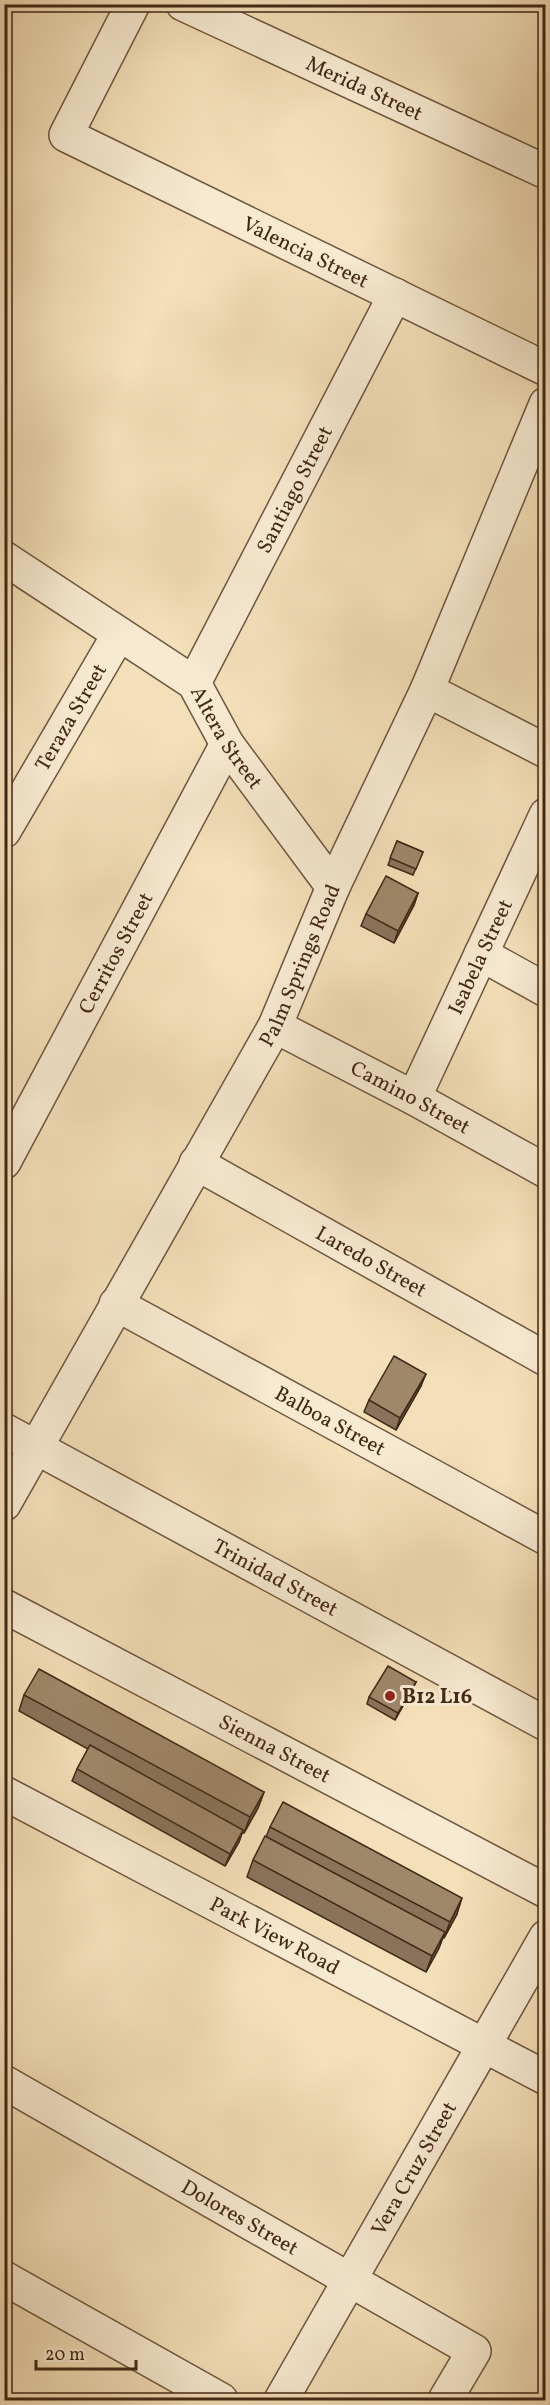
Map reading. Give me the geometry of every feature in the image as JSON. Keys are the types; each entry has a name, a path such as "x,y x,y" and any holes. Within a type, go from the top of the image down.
{"street":[{"name":"Valencia Street","path":"133,4 66,135 546,369"},
{"name":"Merida Street","path":"183,4 546,172"},
{"name":"Santiago Street","path":"194,683 395,295"},
{"name":"Palm Springs Road","path":"4,1504 275,1026 333,887 427,690 546,404"},
{"name":"Altera Street","path":"4,558 194,683 227,744 333,887"},
{"name":"Teraza Street","path":"4,831 119,634"},
{"path":"427,690 546,751"},
{"name":"Cerritos Street","path":"4,1162 227,744"},
{"name":"Isabela Street","path":"414,1098 546,815"},
{"path":"481,954 546,990"},
{"name":"Camino Street","path":"275,1026 414,1098 546,1171"},
{"name":"Laredo Street","path":"196,1163 546,1359"},
{"name":"Balboa Street","path":"116,1304 546,1538"},
{"name":"Trinidad Street","path":"4,1430 546,1724"},
{"name":"Sienna Street","path":"4,1606 546,1891"},
{"name":"Park View Road","path":"4,1793 546,2078"},
{"name":"Vera Cruz Street","path":"280,2400 546,1937"},
{"name":"Dolores Street","path":"4,2082 474,2351 445,2400"},
{"path":"4,2278 221,2400"}],"building":[{"path":"397,841 423,852 416,869 390,858"},
{"path":"386,876 418,893 398,931 366,914"},
{"path":"394,1356 426,1374 400,1418 369,1400"},
{"name":"B12 L16","path":"388,1666 416,1682 398,1713 369,1697"},
{"path":"39,1669 264,1792 250,1817 24,1695"},
{"path":"90,1745 243,1830 230,1854 77,1769"},
{"path":"283,1802 462,1898 450,1922 270,1827"},
{"path":"265,1836 445,1932 432,1956 253,1860"}],"place":[{"name":"B12 L16","path":"390,1696"}]}
